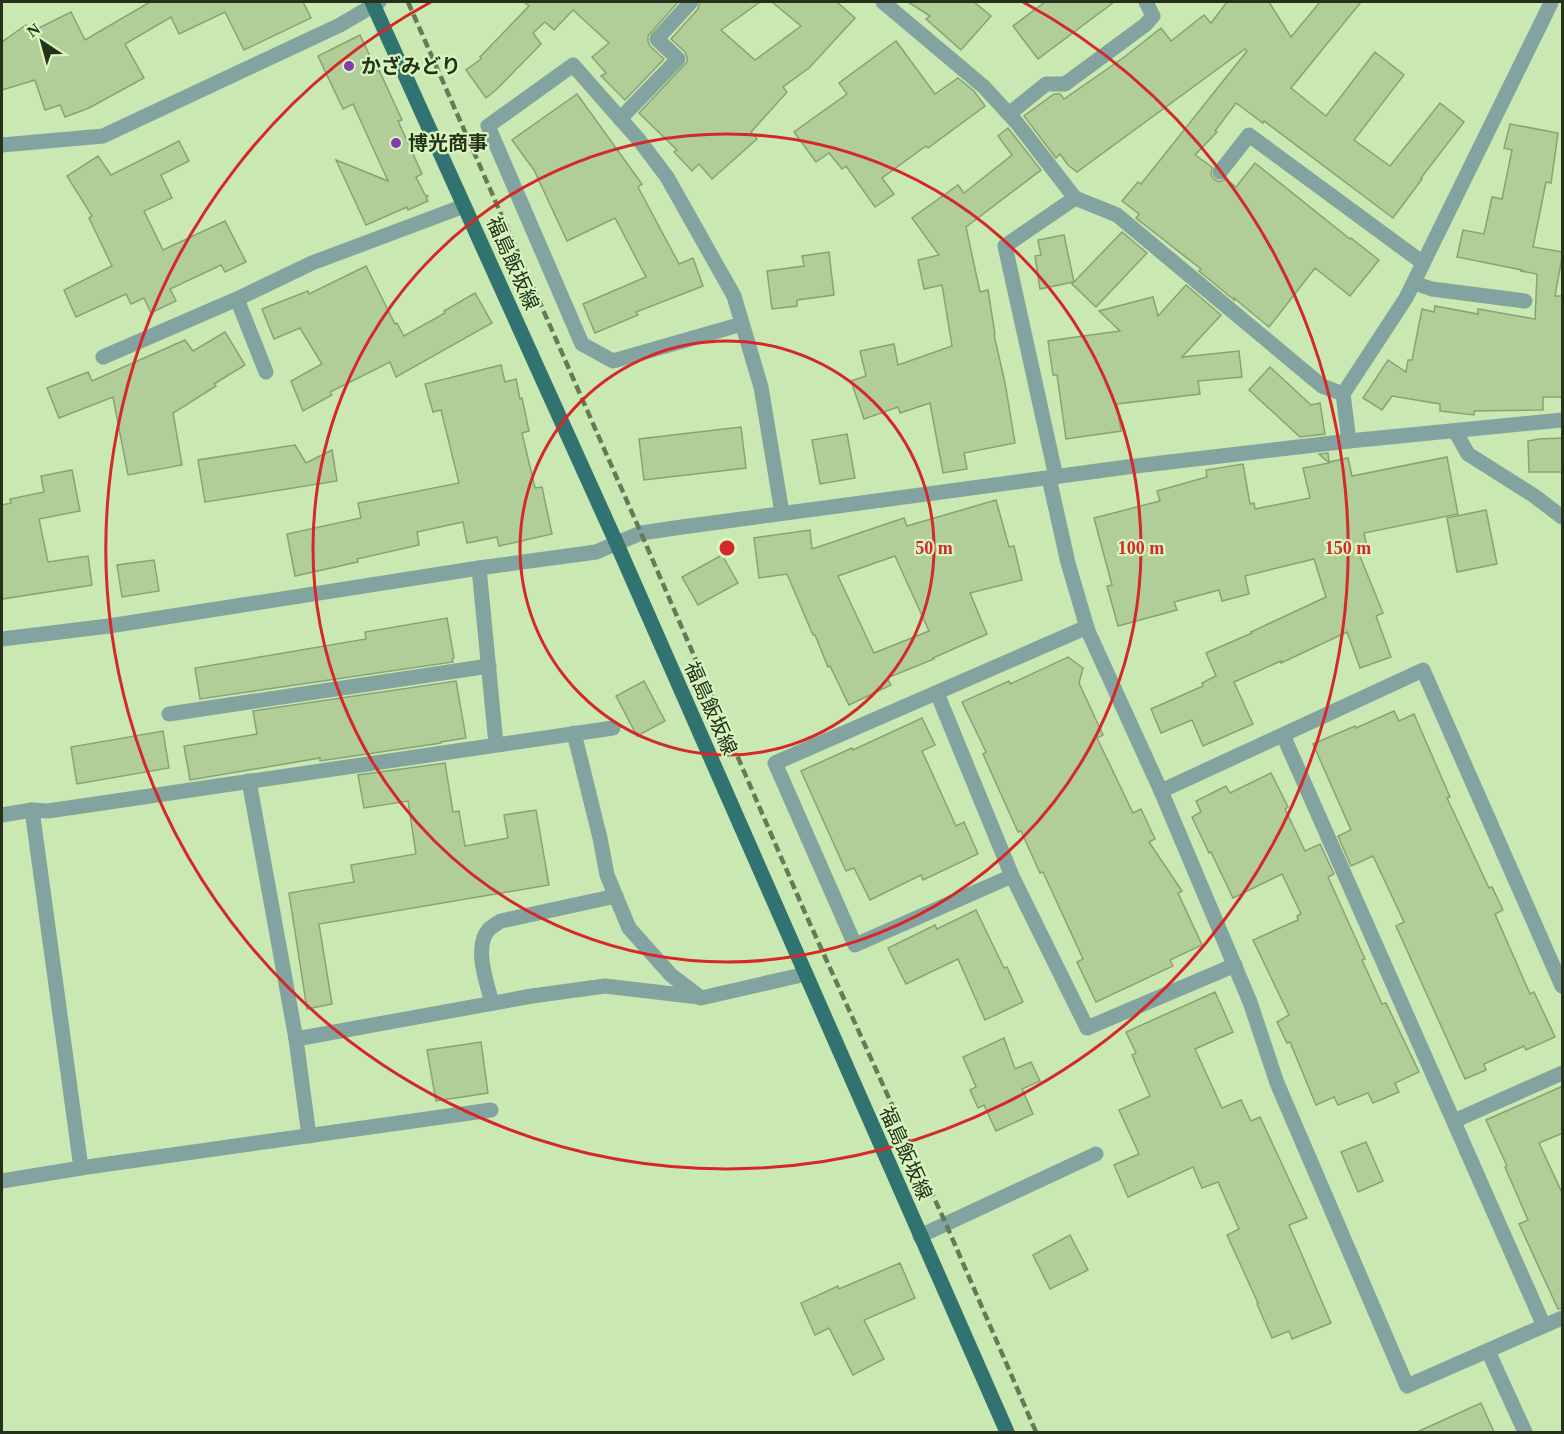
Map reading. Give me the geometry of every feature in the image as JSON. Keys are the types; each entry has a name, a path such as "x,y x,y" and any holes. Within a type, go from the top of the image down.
{"main road":[{"name":"福島飯坂線","path":"375,3 616,542 1007,1432"}],"street":[{"path":"620,118 678,59 657,39 691,2"},
{"path":"883,2 984,87 1075,198 1117,215 1322,386 1342,394"},
{"path":"1008,114 1046,84 1065,84 1146,25 1153,16 1146,2"},
{"path":"2,146 102,136 340,25 375,3"},
{"path":"1349,441 1342,394 1406,298 1552,3"},
{"path":"742,324 613,361 582,344 488,126 573,65 639,140 666,177 734,296 742,324 760,387 782,513"},
{"path":"1220,172 1250,135 1423,263"},
{"path":"1075,198 1005,246 1053,477 1068,563 1087,627 1161,791 1235,965 1277,1083 1407,1386 1563,1318"},
{"path":"103,357 237,299 312,262 464,206"},
{"path":"1414,283 1432,289 1525,301"},
{"path":"237,299 266,372"},
{"path":"2,639 110,626 596,552 641,533 782,513 1127,467 1349,441 1563,420"},
{"path":"1455,431 1467,454 1533,495 1563,517"},
{"path":"479,568 496,744"},
{"path":"1012,876 855,945 775,763 1087,627"},
{"path":"169,714 489,666"},
{"path":"1161,791 1424,670 1563,986"},
{"path":"937,693 1012,876 1087,1028 1235,965"},
{"path":"2,815 32,810 48,812 614,728"},
{"path":"574,734 607,875 629,928 671,975 702,998"},
{"path":"1283,735 1544,1326"},
{"path":"249,781 296,1039 309,1136"},
{"path":"32,810 81,1168"},
{"path":"492,1003 481,949 488,931 501,921 616,896"},
{"path":"296,1039 532,996 605,986 702,998 806,974"},
{"path":"1454,1121 1563,1073"},
{"path":"2,1181 491,1110"},
{"path":"920,1236 1096,1154"},
{"path":"1488,1351 1525,1432"}],"building":[{"path":"150,2 303,2 311,18 244,50 225,12 179,34 171,17 125,44 144,78 89,108 65,117 60,105 45,110 35,80 2,90 2,42 26,25 31,32 71,12 85,40"},
{"path":"524,2 678,2 648,36 650,46 664,59 625,100 601,76 606,73 592,57 609,43 573,10 554,30 545,22 533,33 541,44 486,98 466,70 481,59 480,57 529,6"},
{"path":"700,2 760,2 721,30 755,60 801,26 772,2 837,2 855,18 809,68 783,87 787,92 751,132 757,139 712,179 699,164 692,171 674,152 677,150 639,113 687,62 685,52 671,39 698,9"},
{"path":"908,2 974,2 991,16 961,50 926,19 930,16"},
{"path":"1045,2 1114,2 1038,59 1013,26"},
{"path":"1227,2 1269,2 1291,37 1320,2 1361,2 1291,88 1326,116 1375,52 1404,75 1354,140 1390,166 1440,103 1464,122 1393,218 1264,121 1263,123 1236,103 1215,131 1217,132 1195,155 1212,167 1211,175 1214,179 1219,182 1226,179 1236,187 1255,163 1379,260 1350,296 1315,268 1269,327 1136,218 1139,214 1122,201 1138,182 1141,184 1247,51 1245,49 1077,172 1060,154 1056,158 1024,116 1054,94 1060,94 1064,99 1161,28 1171,41 1204,15 1211,23"},
{"path":"360,35 402,120 398,121 422,174 416,177 425,195 428,196 426,198 428,201 408,210 407,207 366,225 336,160 388,181 353,104 343,109 318,56"},
{"path":"896,41 935,94 958,78 974,91 985,106 882,178 894,194 875,207 846,166 842,169 829,153 816,162 794,132 847,94 839,83"},
{"path":"577,94 642,184 638,187 679,264 693,258 703,286 636,312 638,315 595,333 583,304 646,277 615,218 567,241 534,170 512,140"},
{"path":"1510,124 1558,133 1551,183 1546,182 1533,247 1563,252 1555,296 1563,296 1563,397 1543,397 1543,410 1474,411 1474,415 1440,411 1440,404 1392,396 1382,410 1363,398 1388,360 1406,372 1408,360 1412,360 1422,309 1434,312 1435,306 1478,314 1478,309 1535,319 1537,274 1457,257 1463,230 1484,234 1492,197 1502,199 1512,150 1504,148"},
{"path":"1008,128 1041,170 966,227 980,292 988,290 994,335 1015,443 964,453 967,469 943,473 930,403 900,413 898,407 864,419 851,381 866,376 860,351 894,344 898,365 952,346 942,285 924,289 918,260 939,255 912,218 958,185 964,193 1012,155 998,136"},
{"path":"179,141 189,161 161,175 172,198 144,211 163,250 225,221 246,262 225,272 221,265 170,289 176,301 151,313 144,298 131,304 126,294 76,317 64,290 112,266 89,218 92,216 67,176 98,156 111,175"},
{"path":"1122,232 1147,253 1096,307 1072,284 1073,282 1040,289 1035,256 1041,255 1038,240 1064,235 1074,282"},
{"path":"829,252 834,295 797,300 797,306 772,309 767,271 804,266 802,256"},
{"path":"366,266 395,324 397,323 404,336 475,293 492,323 396,377 390,362 330,392 332,395 303,411 291,381 322,364 300,328 274,339 262,309 308,291 309,294"},
{"path":"1186,285 1221,315 1182,357 1239,351 1242,377 1198,381 1200,394 1117,404 1121,431 1066,439 1057,375 1053,375 1048,341 1120,331 1099,311 1153,297 1158,316"},
{"path":"225,332 245,365 173,413 182,465 128,475 113,397 59,418 47,388 88,372 92,381 185,340 193,351"},
{"path":"501,365 505,382 516,379 520,399 522,398 529,431 522,433 535,488 542,487 552,534 499,546 497,537 467,543 463,522 417,532 419,545 295,576 287,534 361,518 358,503 459,483 441,410 433,412 425,384"},
{"path":"1270,367 1311,405 1320,403 1325,434 1300,437 1249,390"},
{"path":"741,427 746,468 644,480 639,439"},
{"path":"847,434 855,478 820,484 812,440"},
{"path":"1563,438 1563,472 1529,472 1528,441"},
{"path":"295,445 306,463 332,450 337,481 205,502 198,460"},
{"path":"1328,453 1329,462 1348,458 1352,476 1447,457 1458,514 1364,533 1367,547 1357,549 1383,613 1376,616 1391,657 1360,668 1347,632 1234,682 1253,724 1203,746 1192,720 1161,733 1151,709 1203,686 1202,683 1216,676 1206,653 1326,597 1314,559 1245,576 1249,594 1222,601 1219,590 1174,602 1177,610 1118,626 1107,586 1112,585 1094,518 1160,501 1157,491 1207,477 1206,470 1243,464 1250,504 1254,503 1255,509 1310,498 1303,468 1329,463 1319,454"},
{"path":"72,470 80,511 39,519 48,562 88,556 92,585 2,599 2,505 11,503 10,499 44,492 41,476"},
{"path":"996,500 1009,547 1014,546 1022,580 970,593 987,634 887,678 891,685 849,705 830,666 828,667 787,574 759,578 754,538 810,530 812,549 904,518 907,526","holes":["895,556 929,631 874,653 838,576"]},
{"path":"1486,510 1497,564 1457,572 1447,518"},
{"path":"722,555 738,583 698,605 682,577"},
{"path":"154,560 159,591 122,597 117,565"},
{"path":"447,618 453,662 200,699 195,668 366,639 365,632"},
{"path":"1068,657 1083,668 1079,683 1103,735 1097,738 1133,813 1141,809 1155,839 1149,842 1182,891 1178,893 1202,945 1170,960 1173,966 1096,1002 1077,962 1083,959 1043,872 1040,873 1021,831 1018,832 983,754 986,752 962,702 1009,681 1010,684"},
{"path":"456,681 466,738 320,761 320,758 190,780 184,746 257,734 253,711"},
{"path":"644,681 665,721 637,736 616,696"},
{"path":"1394,711 1399,721 1414,714 1450,797 1447,798 1489,888 1492,887 1503,910 1495,914 1530,994 1534,992 1555,1037 1526,1050 1524,1046 1484,1064 1486,1070 1465,1079 1396,926 1404,922 1373,856 1351,866 1338,836 1351,830 1313,744"},
{"path":"922,718 935,745 922,751 956,826 964,822 978,854 923,880 921,875 870,900 854,868 846,871 801,771"},
{"path":"163,731 169,768 77,784 71,747"},
{"path":"445,763 453,812 459,811 465,846 508,838 504,815 536,810 549,885 319,924 332,1004 307,1009 289,893 354,882 351,865 416,854 408,801 364,808 358,775"},
{"path":"1271,773 1288,807 1285,809 1305,851 1320,844 1334,874 1328,877 1365,959 1362,960 1382,1004 1386,1003 1419,1072 1395,1083 1399,1092 1373,1103 1368,1093 1338,1105 1334,1097 1316,1105 1290,1042 1287,1043 1277,1022 1289,1015 1253,940 1298,920 1297,916 1301,914 1282,874 1233,898 1192,817 1201,812 1196,801 1226,786 1230,793"},
{"path":"976,910 1023,1002 985,1020 958,959 906,984 888,948 935,925 937,929"},
{"path":"1215,992 1233,1032 1195,1049 1222,1108 1241,1100 1251,1121 1260,1117 1307,1218 1289,1225 1331,1323 1292,1339 1289,1331 1272,1338 1227,1235 1239,1229 1218,1182 1202,1188 1193,1167 1128,1197 1114,1165 1139,1154 1119,1110 1150,1096 1132,1055 1136,1053 1126,1032"},
{"path":"1004,1038 1015,1069 1031,1062 1040,1081 1022,1089 1033,1114 996,1131 984,1105 978,1108 970,1090 976,1087 963,1057"},
{"path":"481,1042 488,1093 436,1101 427,1050"},
{"path":"1563,1086 1563,1133 1539,1143 1563,1195 1563,1308 1558,1309 1519,1224 1528,1220 1486,1120"},
{"path":"1366,1142 1383,1181 1358,1192 1341,1152"},
{"path":"1070,1235 1088,1270 1050,1289 1033,1255"},
{"path":"900,1263 915,1298 864,1320 884,1359 853,1375 829,1328 815,1335 801,1303 838,1286 839,1289"},
{"path":"1481,1403 1494,1432 1417,1432"}],"railway":[{"path":"408,2 806,915 946,1224 1036,1432"}],"place":[{"name":"かざみどり","path":"349,66"},
{"name":"博光商事","path":"396,143"}]}
